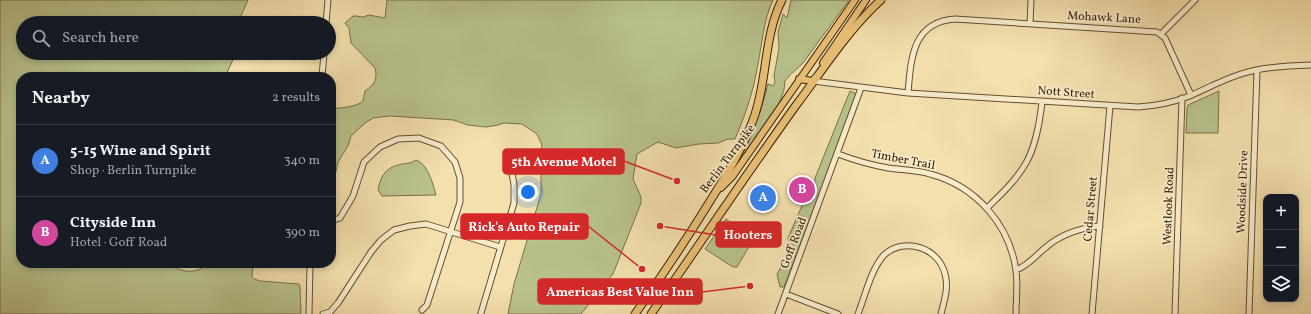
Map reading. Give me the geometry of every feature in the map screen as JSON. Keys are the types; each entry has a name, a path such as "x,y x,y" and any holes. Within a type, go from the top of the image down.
{"highway":[{"path":"715,193 739,153 753,119 760,95 771,28 782,0"},
{"path":"813,81 854,28 881,0"},
{"name":"Berlin Turnpike","path":"651,314 813,81"},
{"name":"Berlin Turnpike","path":"636,314 715,193"}],"main road":[{"name":"Berlin Turnpike","path":"715,193 732,177 855,0"},
{"name":"Berlin Turnpike","path":"813,81 821,66 866,0"},
{"path":"799,79 813,81"}],"street":[{"path":"327,16 328,0"},
{"path":"1030,24 1032,0"},
{"path":"1191,95 1166,41 1161,34 1195,0"},
{"name":"Mohawk Lane","path":"908,93 911,60 914,48 922,35 935,24 944,21 954,19 1153,31 1161,34"},
{"path":"322,72 323,60"},
{"name":"Nott Street","path":"813,81 908,93 1145,107 1164,104 1191,95 1231,77 1257,70 1280,66 1311,65"},
{"name":"Woodside Drive","path":"1250,314 1257,70"},
{"name":"Goff Road","path":"778,314 861,88"},
{"name":"Westlook Road","path":"1175,314 1182,98"},
{"path":"987,208 1014,181 1027,162 1037,134 1042,102"},
{"name":"Cedar Street","path":"1092,314 1110,106"},
{"path":"336,219 340,218 353,196 364,162 380,147 398,139 419,138 441,146 455,162 460,178 460,202 427,305 422,310"},
{"path":"481,313 514,203 514,184 508,153"},
{"name":"Timber Trail","path":"838,154 878,166 940,176 964,188 987,208 1006,235 1013,253 1016,270 1016,314"},
{"path":"323,314 330,312 338,303 371,252 394,230 426,224 500,247"},
{"path":"1016,270 1029,264 1046,246 1065,235 1079,230 1100,226"},
{"path":"858,314 872,275 879,261 892,250 909,246 920,247 931,253 937,258 943,267 947,285 941,314"},
{"path":"308,314 310,268"},
{"path":"786,294 838,314"}],"green space":[{"path":"0,0 248,0 241,16 16,16 16,60 233,60 227,72 16,72 16,268 177,268 184,271 195,271 202,268 253,268 252,277 254,279 260,281 299,284 301,314 0,314"},
{"path":"387,0 773,0 765,25 753,87 745,114 735,139 728,139 718,143 699,144 676,148 658,142 637,154 633,179 641,197 641,203 613,274 581,314 508,314 514,284 541,194 541,169 539,160 542,145 537,134 522,124 504,123 486,127 468,125 454,120 390,116 373,118 351,136 348,146 338,162 336,171 336,108 357,105 363,101 365,91 376,79 375,68 351,43 349,28 345,23 353,16 363,17 369,15 385,18"},
{"path":"791,0 849,0 803,63 785,81 784,90 779,104 735,167 754,127 768,84 773,86 775,82 774,76 779,48 778,32 783,14 787,18"},
{"path":"850,91 855,93 856,97 784,287 780,287 777,274 789,254 788,238 804,201 814,194 815,178"},
{"path":"1219,91 1218,133 1186,133 1188,105"},
{"path":"416,160 420,162 427,170 432,180 436,195 382,196 378,190 380,181 386,171 393,166 410,163"},
{"path":"726,219 745,233 750,245 737,267 733,267 705,249"}],"place":[{"name":"5th Avenue Motel","path":"677,181"},
{"name":"Cityside Inn","path":"802,190"},
{"name":"5-15 Wine and Spirit","path":"763,198"},
{"name":"Hooters","path":"660,226"},
{"name":"Rick's Auto Repair","path":"642,269"},
{"name":"Americas Best Value Inn","path":"750,286"}]}
